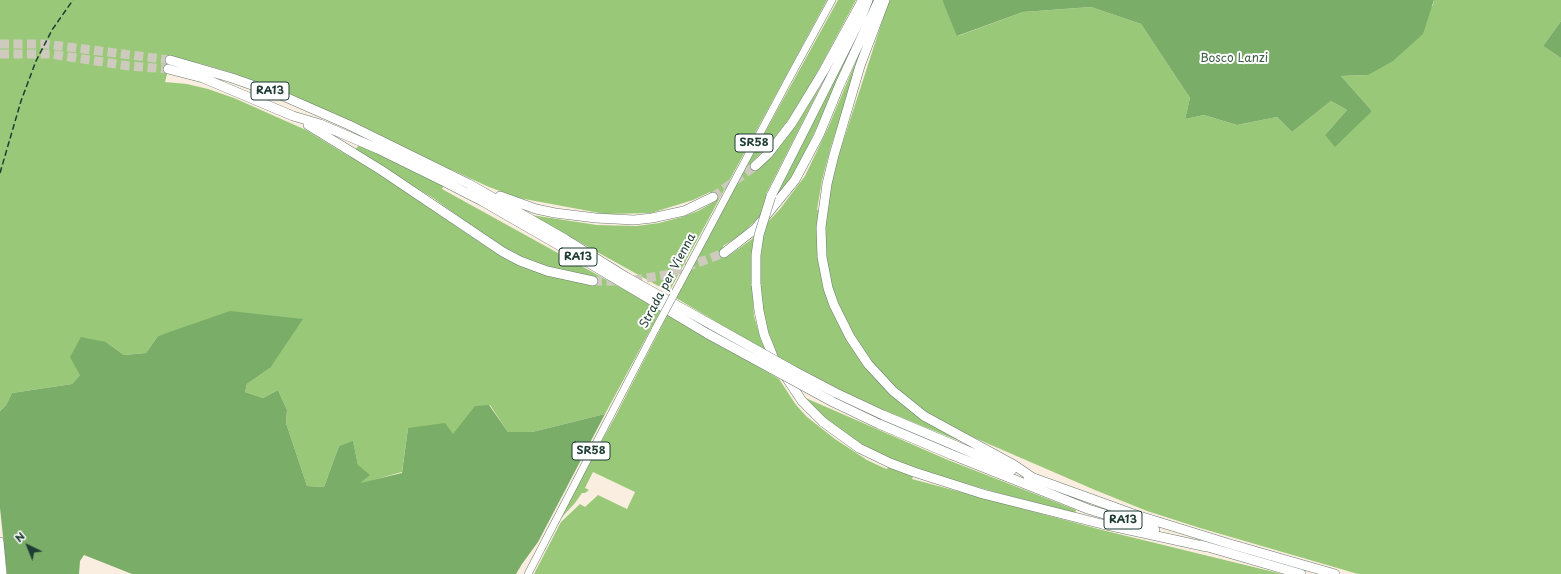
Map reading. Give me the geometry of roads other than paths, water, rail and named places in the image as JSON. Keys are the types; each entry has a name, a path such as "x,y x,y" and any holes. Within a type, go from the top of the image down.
{"highway":[{"path":"754,166 768,154 792,123 823,72 863,0"},
{"path":"868,0 860,20 771,196 759,235 756,255 756,284 759,311 762,326 776,363 802,402 834,430 859,448 890,463 984,494 1102,524 1207,547"},
{"path":"724,253 755,229 795,180 819,135 840,84 879,0"},
{"path":"885,0 858,73 830,170 821,227 825,272 834,305 850,337 868,364 898,396 924,416 1014,465 1033,478"},
{"name":"RA13","path":"1301,574 1207,547 1088,509 952,450 794,371 626,277 565,239 469,184 448,178 320,124 293,116 169,65 232,78 283,96 365,133 448,178 482,201 708,334 833,402 879,424 952,450 1033,478 1136,515 1335,574"},
{"path":"293,116 365,159 520,262 547,271 593,281"},
{"path":"469,184 536,209 576,216 613,220 634,220 669,215 684,211 713,197"}],"main road":[{"name":"Strada per Vienna","path":"528,574 656,328 832,0"},
{"path":"0,541 3,574"}],"tunnel":[{"path":"0,44 45,44 170,60"},
{"path":"0,54 50,54 129,66 168,69"},
{"path":"713,197 755,166"},
{"path":"593,281 628,281 665,275 724,253"}],"railway":[{"path":"0,173 21,101 36,61 52,30 73,0"}],"park label":[{"name":"Bosco Lanzi","path":"1234,59"}]}
